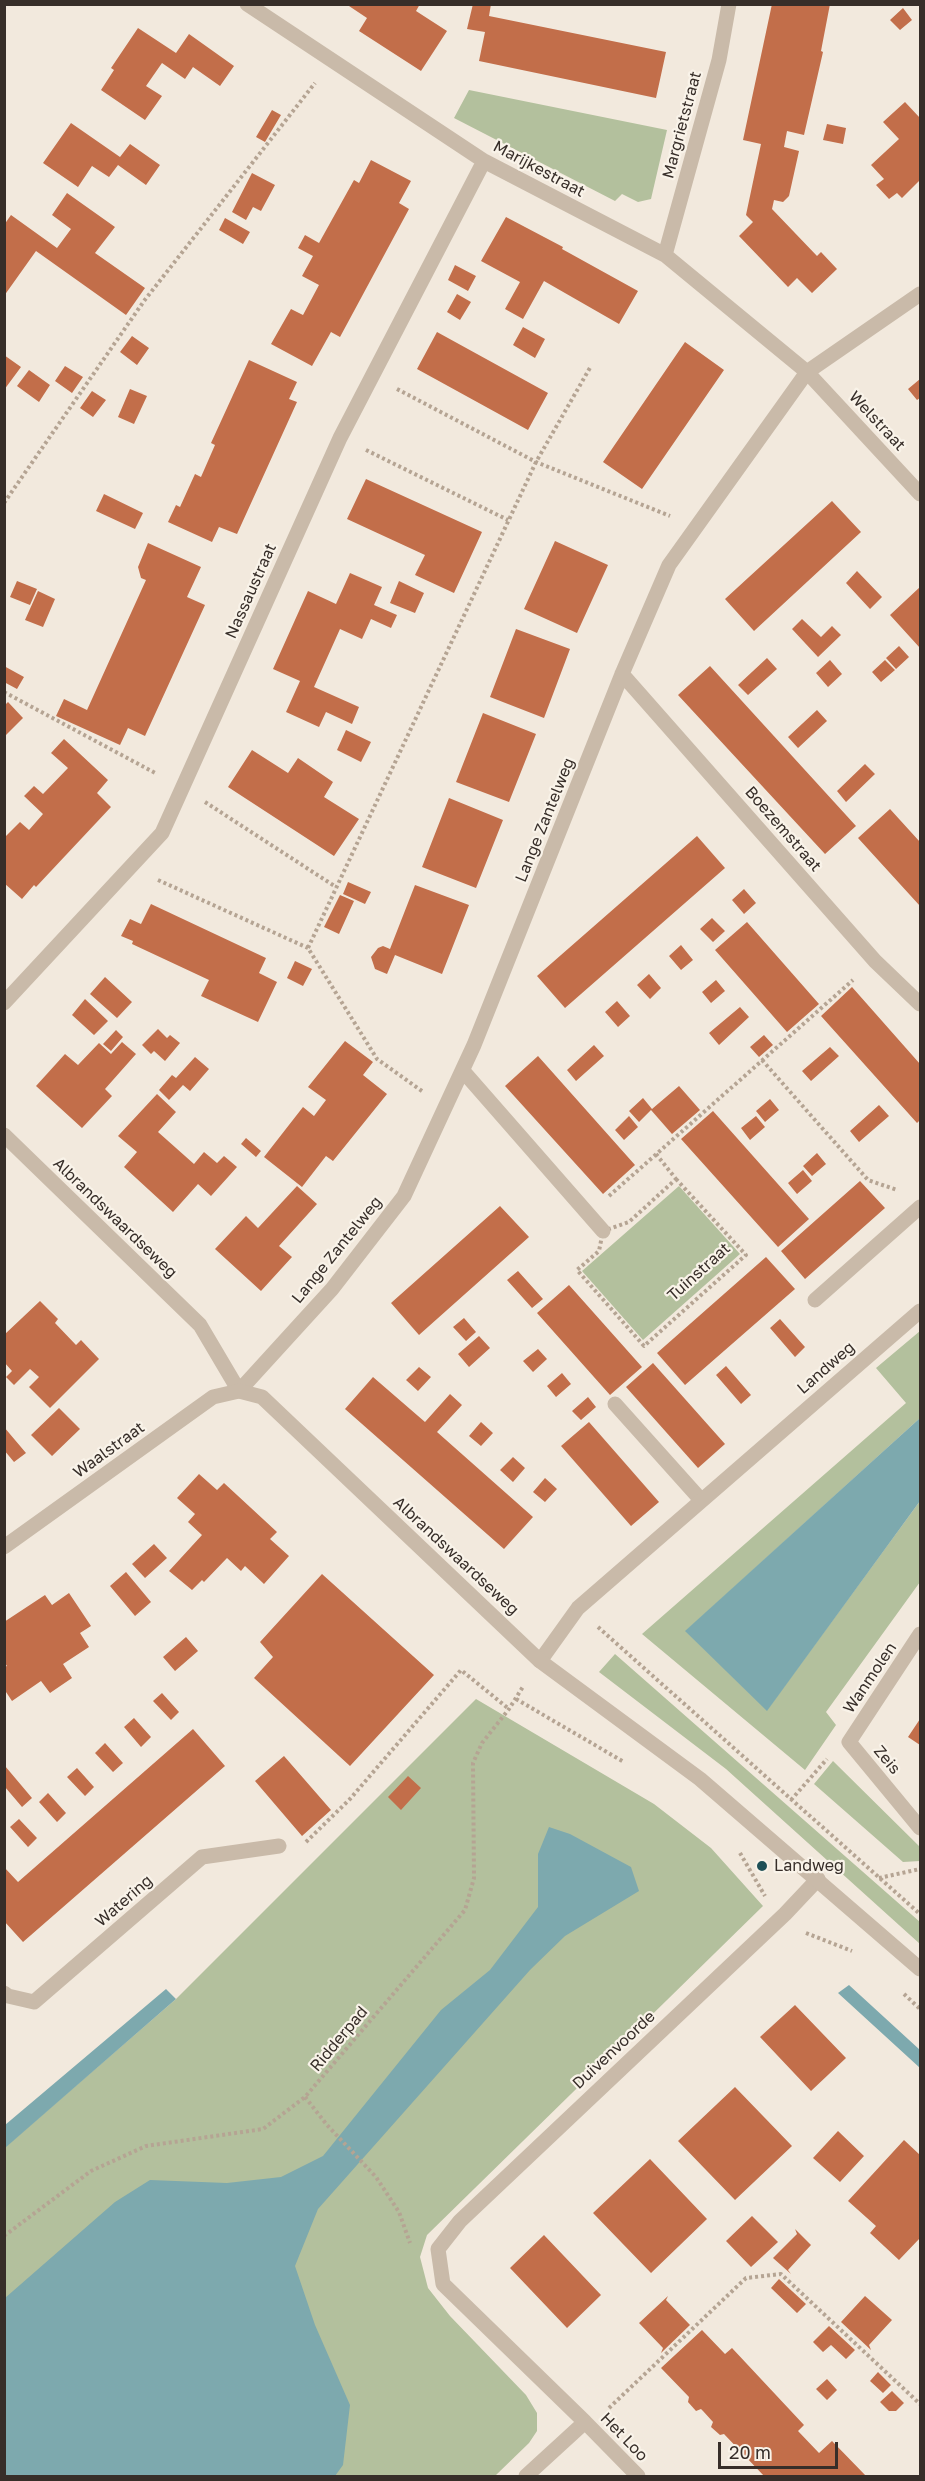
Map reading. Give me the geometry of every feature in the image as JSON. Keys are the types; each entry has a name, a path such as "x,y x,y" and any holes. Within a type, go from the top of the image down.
{"street":[{"name":"Marijkestraat","path":"246,4 484,161 665,255 807,372"},
{"name":"Margrietstraat","path":"665,255 719,60 729,4"},
{"name":"Nassaustraat","path":"4,1003 162,833 340,438 484,161"},
{"name":"Lange Zantelweg","path":"239,1390 332,1289 404,1196 463,1071 622,674 669,565 807,372 921,294"},
{"name":"Welstraat","path":"807,372 921,494"},
{"name":"Boezemstraat","path":"622,674 874,961 921,1004"},
{"path":"463,1071 603,1231"},
{"name":"Albrandswaardseweg","path":"4,1135 200,1325 239,1390 262,1396 540,1661 700,1779 921,1969"},
{"path":"815,1300 921,1207"},
{"name":"Landweg","path":"540,1661 578,1608 921,1311"},
{"name":"Waalstraat","path":"4,1547 213,1397 239,1390"},
{"path":"615,1404 701,1500"},
{"name":"Wanmolen","path":"849,1742 921,1634"},
{"name":"Zeis","path":"849,1742 921,1828"},
{"name":"Watering","path":"4,1993 33,2002 202,1857 279,1846"},
{"name":"Duivenvoorde","path":"438,2249 460,2221 785,1914 818,1879"},
{"path":"438,2249 444,2284 585,2422 526,2476"},
{"name":"Het Loo","path":"585,2422 638,2476"}],"path":[{"path":"4,503 144,301 332,61"},
{"path":"308,948 536,462 591,366"},
{"path":"373,376 536,462 696,527"},
{"path":"340,438 508,520"},
{"path":"4,692 182,788 336,887"},
{"path":"130,867 308,948 377,1059 445,1108"},
{"path":"589,1214 874,961"},
{"path":"762,1060 867,1180 899,1190"},
{"path":"603,1231 629,1222 676,1179 656,1154"},
{"name":"Tuinstraat","path":"603,1231 599,1251 577,1270 644,1346 746,1255 676,1179"},
{"path":"578,1608 790,1800 921,1914"},
{"path":"279,1846 305,1842 313,1835 350,1799 461,1670 509,1709"},
{"name":"Ridderpad","path":"4,2236 91,2171 146,2146 263,2129 305,2097 465,1910 474,1878 473,1763 482,1743 516,1699 633,1767"},
{"path":"790,1800 835,1750 849,1742"},
{"path":"739,1850 766,1898 802,1931 853,1951"},
{"path":"879,1878 921,1869"},
{"path":"895,1987 921,2009"},
{"path":"305,2097 327,2125 376,2177 399,2212 410,2243 438,2249"},
{"path":"585,2422 615,2404 746,2278 781,2274 921,2404"}],"green space":[{"path":"469,90 667,130 651,199 638,202 622,194 615,201 454,118"},
{"path":"679,1186 740,1254 643,1340 582,1271"},
{"path":"920,1331 920,1418 686,1631 767,1710 920,1501 920,1582 826,1712 836,1725 805,1770 642,1634 906,1403 876,1368"},
{"path":"615,1654 920,1922 920,1944 726,1769 599,1672"},
{"path":"476,1699 654,1804 711,1848 763,1906 427,2235 420,2257 428,2288 450,2316 526,2395 537,2413 537,2431 529,2443 495,2476 5,2476 4,2148 176,1999"},
{"path":"833,1761 920,1847 920,1861 903,1862 814,1784"}],"water":[{"path":"920,1418 920,1501 767,1711 685,1631"},
{"path":"549,1827 570,1834 631,1867 639,1891 565,1936 530,1970 318,2209 295,2266 315,2325 350,2405 343,2465 335,2476 5,2476 5,2298 115,2202 150,2180 227,2183 281,2177 323,2156 441,2010 490,1970 538,1907 538,1854"},
{"path":"849,1985 920,2050 920,2068 838,1993"},
{"path":"166,1989 176,1999 5,2148 5,2125"}],"building":[{"path":"346,4 420,4 416,11 447,31 421,71 359,31 367,18"},
{"path":"473,4 491,4 489,16 666,52 656,98 479,61 485,32 467,29"},
{"path":"772,4 789,6 790,4 830,4 821,51 823,52 804,135 787,131 784,147 799,151 789,196 783,202 774,200 772,209 817,256 821,252 837,269 812,293 797,278 788,287 739,236 753,222 746,215 761,144 743,140"},
{"path":"903,8 912,20 900,30 890,20"},
{"path":"138,28 176,53 189,34 234,66 220,86 193,67 185,79 162,63 146,86 162,96 145,120 101,90 114,70 111,68"},
{"path":"905,102 920,118 920,180 902,198 897,193 889,199 876,185 884,179 871,165 899,139 883,122"},
{"path":"272,110 281,115 265,142 256,137"},
{"path":"71,123 120,157 130,144 160,165 146,185 118,165 109,177 92,166 78,187 43,163"},
{"path":"827,124 846,128 843,144 823,140"},
{"path":"371,160 411,181 399,203 409,209 340,337 331,332 312,366 271,344 291,309 303,315 319,285 302,276 313,256 298,248 305,235 319,243 354,180 359,183"},
{"path":"252,173 275,185 261,211 253,207 246,220 232,212"},
{"path":"67,193 115,227 95,253 145,288 126,315 36,251 4,296 4,225 11,215 57,248 71,229 52,215"},
{"path":"506,217 638,291 619,324 544,281 523,319 505,309 520,282 481,261"},
{"path":"225,218 250,232 243,244 219,230"},
{"path":"455,265 476,276 468,291 448,280"},
{"path":"457,294 471,302 460,320 447,312"},
{"path":"523,327 545,339 535,358 513,345"},
{"path":"437,332 548,393 528,430 417,369"},
{"path":"132,336 149,348 137,365 120,352"},
{"path":"685,342 724,370 642,489 603,462"},
{"path":"4,355 21,367 4,390"},
{"path":"249,360 297,382 289,399 297,402 237,534 219,527 212,542 168,522 176,505 180,507 195,474 201,477 215,445 211,443"},
{"path":"65,366 83,377 72,393 55,381"},
{"path":"29,370 50,385 39,402 17,386"},
{"path":"920,379 920,398 917,400 908,389"},
{"path":"130,389 147,396 134,424 118,417"},
{"path":"92,391 106,400 93,417 80,408"},
{"path":"366,479 482,532 454,593 415,575 425,555 347,519"},
{"path":"104,494 143,513 135,529 96,511"},
{"path":"832,501 861,532 754,631 725,599"},
{"path":"555,541 608,565 577,633 524,609"},
{"path":"148,543 201,567 187,597 205,605 145,736 128,728 120,745 56,716 64,699 87,710 146,580 141,578 138,567"},
{"path":"857,571 882,597 870,609 846,583"},
{"path":"350,573 382,587 374,605 397,615 391,628 371,619 362,639 340,629 314,687 359,707 352,724 326,712 319,727 286,712 300,681 273,669 308,591 336,604"},
{"path":"17,581 37,589 30,605 10,597"},
{"path":"399,581 424,593 415,613 390,603"},
{"path":"920,587 920,648 890,615"},
{"path":"38,591 55,599 43,627 25,620"},
{"path":"802,619 821,637 832,626 841,635 818,657 792,629"},
{"path":"516,629 570,649 544,718 490,697"},
{"path":"899,646 909,657 896,669 886,658"},
{"path":"767,658 777,669 748,695 738,685"},
{"path":"830,660 842,674 828,687 816,673"},
{"path":"885,660 895,670 881,682 872,672"},
{"path":"4,666 24,677 17,689 4,682"},
{"path":"710,666 856,826 825,854 678,695"},
{"path":"8,702 23,718 4,737 4,706"},
{"path":"817,710 827,721 798,748 788,737"},
{"path":"483,713 536,734 509,802 456,782"},
{"path":"346,730 371,742 361,762 337,750"},
{"path":"64,739 108,780 97,793 111,807 22,899 4,883 4,838 20,822 29,830 43,814 24,796 34,786 43,794 68,768 51,753"},
{"path":"252,750 288,773 298,758 333,782 324,797 359,819 334,856 228,787"},
{"path":"865,764 875,774 846,802 837,791"},
{"path":"449,798 503,820 476,888 422,867"},
{"path":"890,809 920,842 920,906 858,838"},
{"path":"697,836 725,868 565,1008 537,976"},
{"path":"348,882 371,892 365,904 343,894"},
{"path":"415,885 469,905 442,974 395,955 387,974 375,969 371,957 378,948 383,946 390,949"},
{"path":"744,889 756,903 744,914 732,900"},
{"path":"340,895 354,901 339,934 324,927"},
{"path":"151,904 266,958 259,973 277,982 258,1022 201,996 209,980 132,944 133,941 121,936 130,919 141,924"},
{"path":"712,918 725,931 713,942 700,929"},
{"path":"747,922 819,1004 787,1032 715,950"},
{"path":"681,945 693,960 681,970 669,956"},
{"path":"295,961 312,969 303,986 287,978"},
{"path":"649,974 661,988 650,999 637,985"},
{"path":"105,977 132,1002 117,1018 90,994"},
{"path":"716,980 725,991 711,1003 702,992"},
{"path":"852,987 920,1064 920,1120 917,1123 821,1016"},
{"path":"85,999 108,1021 94,1035 72,1015"},
{"path":"617,1001 630,1016 618,1027 605,1012"},
{"path":"740,1007 749,1017 719,1045 709,1033"},
{"path":"158,1029 167,1038 170,1035 180,1043 165,1061 154,1051 151,1054 142,1045"},
{"path":"116,1030 123,1037 111,1051 103,1044"},
{"path":"764,1035 773,1045 759,1057 750,1047"},
{"path":"345,1041 373,1062 363,1075 387,1094 333,1161 326,1156 302,1187 264,1157 303,1107 314,1116 326,1100 308,1087"},
{"path":"122,1042 136,1054 105,1089 112,1096 82,1128 36,1086 65,1054 78,1065 99,1043 111,1054"},
{"path":"594,1045 604,1056 576,1081 567,1070"},
{"path":"830,1047 839,1056 811,1081 802,1071"},
{"path":"538,1056 635,1165 603,1194 505,1086"},
{"path":"195,1057 209,1069 190,1091 183,1085 169,1100 159,1090 172,1075 176,1078"},
{"path":"679,1086 700,1110 672,1134 651,1110 639,1122 629,1111 643,1098 652,1109"},
{"path":"157,1094 176,1112 158,1132 194,1164 204,1152 217,1163 224,1156 237,1167 211,1196 198,1184 173,1212 124,1167 137,1152 118,1136"},
{"path":"770,1099 779,1110 765,1122 756,1111"},
{"path":"879,1105 889,1116 859,1142 850,1131"},
{"path":"713,1111 809,1219 778,1247 681,1139"},
{"path":"629,1116 638,1127 624,1140 615,1130"},
{"path":"756,1116 765,1127 750,1140 741,1128"},
{"path":"246,1138 261,1151 256,1157 241,1144"},
{"path":"817,1153 826,1164 812,1176 803,1166"},
{"path":"803,1170 812,1181 797,1194 788,1183"},
{"path":"860,1181 885,1208 805,1279 781,1251"},
{"path":"297,1186 317,1204 279,1246 292,1257 261,1291 215,1249 246,1216 258,1228"},
{"path":"500,1206 529,1237 419,1335 391,1303"},
{"path":"766,1257 795,1289 685,1385 657,1353"},
{"path":"518,1271 543,1299 532,1308 507,1280"},
{"path":"569,1285 642,1367 610,1395 537,1313"},
{"path":"40,1301 58,1319 55,1323 76,1345 81,1340 99,1359 50,1408 29,1387 39,1377 30,1369 14,1385 6,1377 12,1371 4,1362 4,1335"},
{"path":"464,1318 476,1332 466,1341 453,1327"},
{"path":"780,1319 805,1347 795,1357 770,1328"},
{"path":"479,1336 490,1348 469,1367 458,1354"},
{"path":"538,1349 547,1359 533,1372 523,1361"},
{"path":"653,1363 725,1444 698,1468 626,1387"},
{"path":"726,1366 751,1395 741,1404 716,1375"},
{"path":"419,1367 431,1377 418,1391 406,1380"},
{"path":"562,1373 571,1384 556,1397 547,1386"},
{"path":"373,1377 425,1422 450,1394 462,1405 437,1432 533,1517 504,1549 345,1409"},
{"path":"588,1397 596,1407 581,1420 572,1411"},
{"path":"59,1408 80,1429 52,1456 31,1435"},
{"path":"481,1422 493,1433 481,1446 469,1436"},
{"path":"589,1422 659,1502 631,1526 561,1446"},
{"path":"4,1427 26,1453 14,1462 4,1450"},
{"path":"513,1457 525,1468 513,1482 500,1470"},
{"path":"199,1474 217,1490 224,1483 277,1532 270,1539 289,1556 264,1584 245,1566 241,1571 227,1558 204,1582 202,1580 192,1590 169,1571 202,1535 188,1522 195,1514 177,1498"},
{"path":"545,1478 557,1489 545,1502 533,1492"},
{"path":"154,1544 167,1558 145,1578 132,1564"},
{"path":"126,1572 151,1602 135,1616 110,1586"},
{"path":"322,1574 434,1675 350,1766 254,1678 273,1657 260,1642"},
{"path":"69,1593 91,1626 80,1633 89,1647 63,1664 72,1678 50,1693 41,1681 12,1701 4,1689 4,1667 7,1666 4,1662 4,1622 45,1595 52,1605"},
{"path":"186,1637 198,1651 175,1671 163,1657"},
{"path":"162,1693 179,1712 171,1720 153,1701"},
{"path":"134,1718 151,1737 141,1747 124,1727"},
{"path":"920,1719 920,1745 908,1737"},
{"path":"193,1729 225,1766 23,1942 4,1921 4,1867 18,1882"},
{"path":"105,1743 123,1763 113,1772 95,1753"},
{"path":"284,1756 331,1810 302,1836 255,1781"},
{"path":"5,1766 32,1798 22,1807 5,1787"},
{"path":"77,1768 94,1787 85,1796 67,1777"},
{"path":"408,1776 421,1788 401,1810 388,1797"},
{"path":"48,1793 66,1813 57,1822 39,1802"},
{"path":"19,1819 37,1838 28,1847 10,1827"},
{"path":"795,2005 846,2058 811,2091 760,2037"},
{"path":"735,2087 792,2146 735,2200 678,2141"},
{"path":"838,2131 864,2156 840,2182 813,2158"},
{"path":"904,2140 920,2155 920,2238 899,2260 870,2233 876,2226 848,2201"},
{"path":"650,2159 707,2219 651,2273 593,2213"},
{"path":"752,2216 778,2242 751,2267 726,2241"},
{"path":"795,2229 811,2245 788,2270 791,2274 773,2258 797,2234"},
{"path":"544,2235 601,2295 567,2328 510,2268"},
{"path":"779,2279 806,2304 797,2313 771,2288"},
{"path":"668,2296 666,2300 690,2325 661,2353 663,2348 639,2323"},
{"path":"865,2296 892,2320 869,2345 871,2350 841,2322"},
{"path":"829,2326 855,2350 846,2359 831,2345 823,2352 813,2342"},
{"path":"702,2330 725,2354 732,2348 804,2425 798,2431 819,2453 832,2441 866,2476 764,2476 724,2434 720,2435 711,2427 713,2422 701,2409 696,2411 688,2402 689,2397 661,2368"},
{"path":"878,2372 891,2385 883,2393 870,2381"},
{"path":"827,2379 837,2390 827,2400 816,2389"},
{"path":"892,2391 904,2403 896,2411 889,2411 880,2402"}],"place":[{"name":"Landweg","path":"762,1866"}]}
